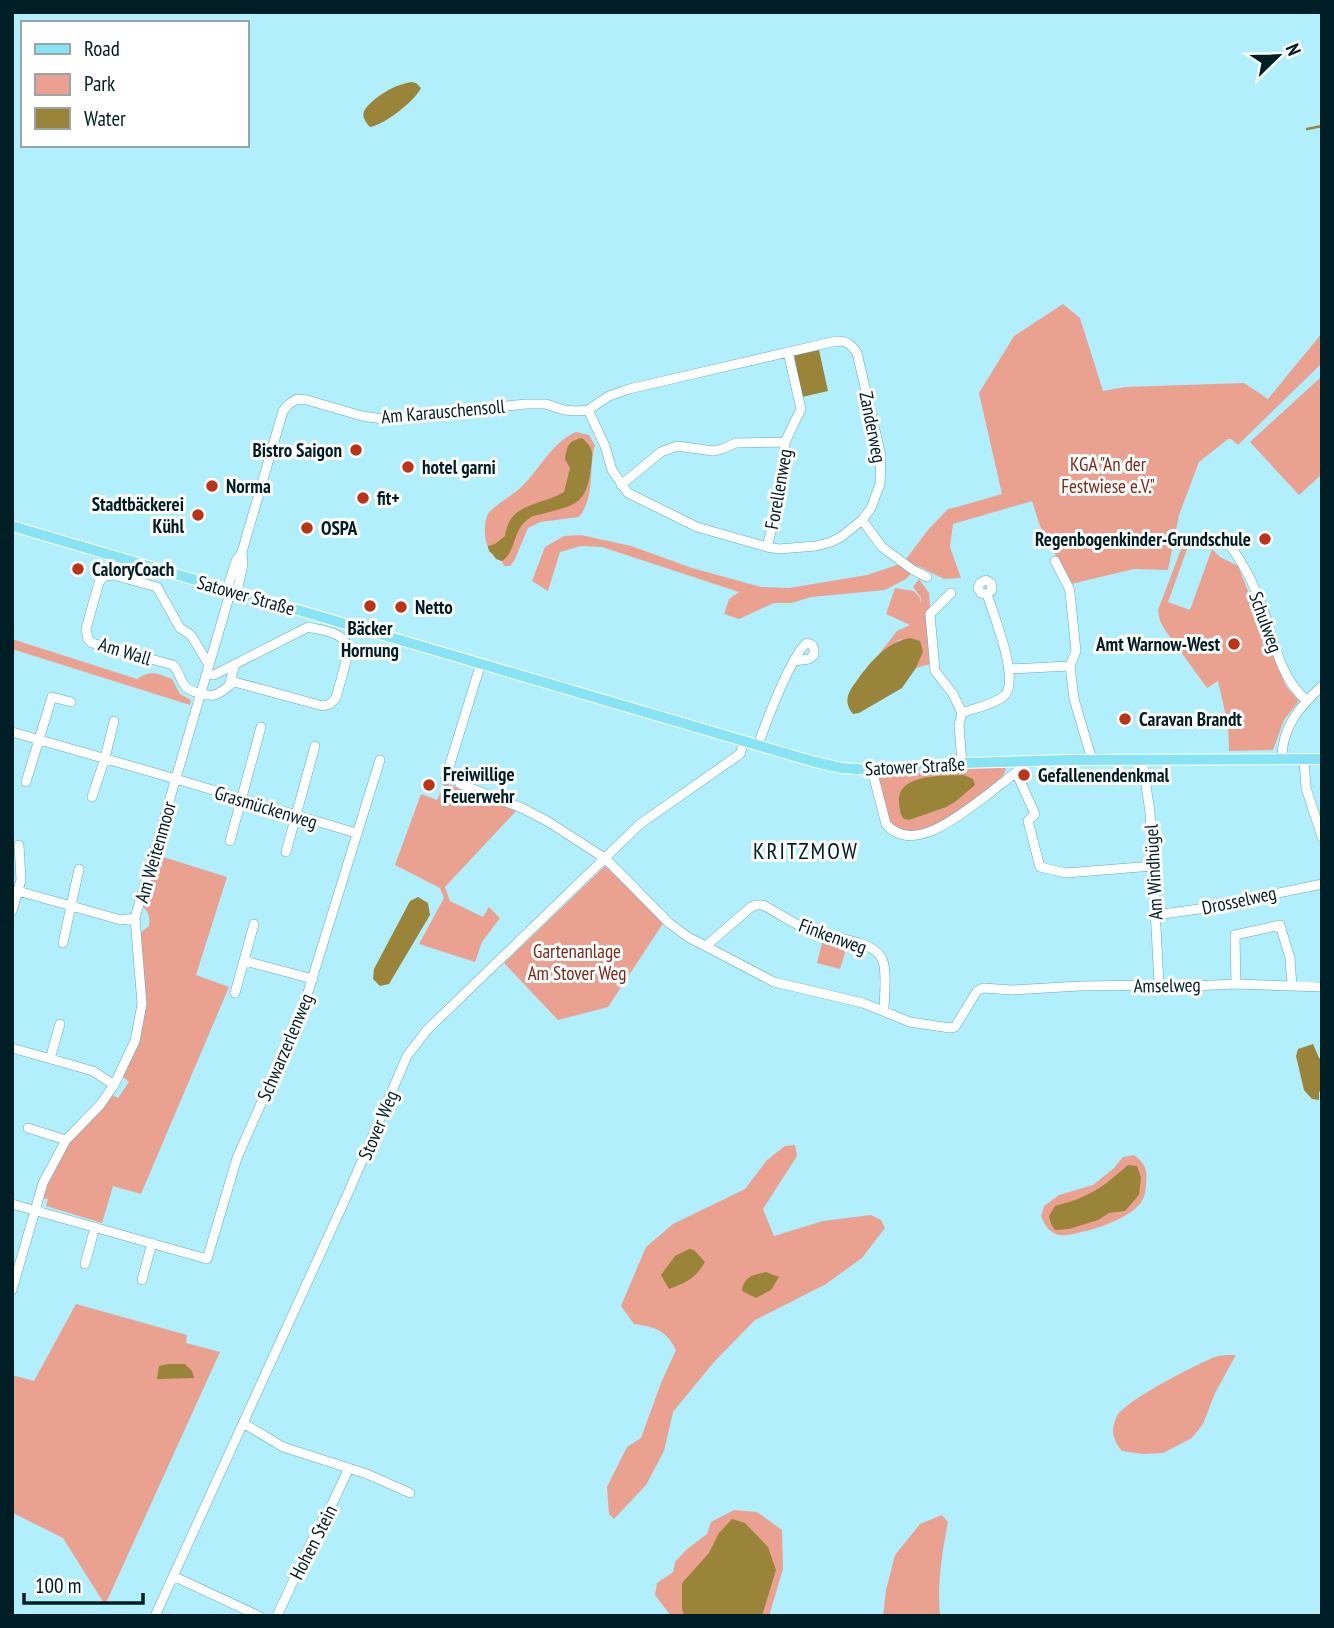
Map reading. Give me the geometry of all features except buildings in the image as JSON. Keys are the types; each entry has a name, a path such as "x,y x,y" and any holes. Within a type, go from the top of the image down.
{"main road":[{"name":"Satower Straße","path":"12,526 842,768 872,770 1025,761 1322,759"}],"street":[{"name":"Zanderweg","path":"588,410 619,391 836,341 851,344 857,353 881,456 880,484 871,508 862,520 831,542 779,549 767,547 697,527 628,493 621,485"},
{"name":"Forellenweg","path":"767,547 784,475 785,442 801,409 789,352"},
{"name":"Am Karauschensoll","path":"232,590 236,561 242,552 283,411 296,399 383,419 526,404 546,404 564,410 588,410"},
{"path":"588,410 605,446 611,470 621,485 661,452 677,446 713,450 736,443 785,442"},
{"path":"862,520 881,547 927,577"},
{"name":"Schulweg","path":"1227,542 1248,573 1284,670 1292,686 1306,701"},
{"path":"1055,561 1069,588 1072,602 1076,650 1070,666 1074,699 1092,760"},
{"name":"Am Wall","path":"201,693 187,688 179,670 173,666 92,643 88,639 86,629 99,582 105,576 113,575 157,587 180,628 191,635 208,669"},
{"name":"Am Weitenmoor","path":"13,1283 43,1183 66,1140 100,1105 114,1085 135,1041 142,1004 135,918 232,590"},
{"path":"951,593 930,614 936,671 953,694 962,713 959,726 962,763"},
{"path":"962,713 1006,694 1011,683 1010,669 987,594"},
{"path":"208,669 214,675 308,627 343,637 348,643 349,650 336,698 330,704 323,706 232,681"},
{"path":"758,745 794,661"},
{"path":"445,780 481,663"},
{"path":"201,693 216,695 229,686 235,664"},
{"path":"1010,669 1070,666"},
{"path":"1282,760 1286,732 1295,713 1322,686"},
{"path":"26,782 52,697 71,702"},
{"path":"92,797 114,721"},
{"path":"230,841 261,727"},
{"name":"Grasmückenweg","path":"12,732 356,834"},
{"name":"Stover Weg","path":"155,1616 349,1192 407,1056 427,1030 640,824 740,754 744,741"},
{"path":"286,852 315,746"},
{"path":"1304,759 1306,788 1322,837"},
{"name":"Schwarzerlenweg","path":"152,1243 207,1259 237,1158 303,1008 380,760"},
{"name":"Am Windhügel","path":"1142,760 1150,812 1159,985"},
{"path":"872,770 886,824 891,831 900,835 920,835 954,820 1016,772 1025,761"},
{"path":"1016,772 1035,814 1028,821 1040,867 1066,873 1153,866"},
{"path":"460,784 535,813 606,859 669,922 688,937 774,982 884,1010"},
{"path":"12,911 21,880 19,845"},
{"path":"64,943 79,869"},
{"name":"Drosselweg","path":"1156,915 1206,908 1322,884"},
{"path":"18,891 121,920 135,918"},
{"name":"Finkenweg","path":"706,946 751,907 762,905 810,931 865,945 878,953 883,959 885,974 884,1010"},
{"path":"235,993 254,924"},
{"path":"1236,984 1235,935 1280,925 1290,958 1292,986"},
{"path":"245,961 313,979"},
{"name":"Amselweg","path":"884,1010 910,1022 950,1028 959,1023 980,989 1236,984 1322,987"},
{"path":"50,1059 60,1024"},
{"path":"12,1048 93,1071 114,1085"},
{"path":"28,1128 66,1140"},
{"path":"12,1204 152,1243 142,1280"},
{"path":"85,1264 95,1227"},
{"path":"243,1423 283,1447 349,1468 410,1493"},
{"name":"Hohen Stein","path":"277,1616 314,1534 349,1468"},
{"path":"173,1576 259,1616"}],"green space":[{"name":"KGA \"An der Festwiese e.V.\"","path":"1063,304 1080,318 1103,391 1125,387 1244,383 1268,399 1322,333 1322,363 1238,445 1228,439 1199,462 1179,515 1168,570 1134,569 1071,584 1040,526 1032,501 953,524 950,547 961,578 944,579 918,566 906,579 885,590 774,603 739,619 724,614 729,599 739,592 602,547 581,546 560,552 548,591 532,581 545,547 564,536 581,535 631,546 692,568 761,587 789,588 867,575 903,563 948,509 1002,494 979,393 1014,336"},
{"path":"1322,376 1322,474 1299,495 1250,442"},
{"path":"576,432 589,435 595,445 590,491 584,509 579,517 540,522 528,528 514,561 510,566 504,566 488,548 485,527 488,514 525,483 559,443"},
{"path":"1185,539 1190,541 1168,602 1190,610 1212,549 1220,557 1238,566 1286,686 1299,701 1284,720 1273,750 1229,751 1228,725 1218,681 1207,688 1160,621 1158,610"},
{"path":"919,579 929,593 927,617 931,657 930,664 916,668 923,652 901,639 879,654 897,631 910,625 886,614 895,588 914,591 920,598 920,604 921,598 913,587"},
{"path":"12,639 137,679 150,673 167,677 172,679 180,694 191,700 190,705 12,649"},
{"path":"961,768 1006,769 997,782 975,800 936,825 909,832 888,823 878,779 880,775","holes":["918,779 944,808 909,820 904,819 899,796 904,787"]},
{"name":"Gartenanlage Am Stover Weg","path":"445,783 518,809 445,887 450,901 483,917 489,907 500,918 482,942 475,962 419,944 444,898 440,888 395,865 421,794 437,800"},
{"path":"160,856 227,877 196,975 229,987 141,1194 113,1186 102,1223 46,1206 48,1199 42,1198 67,1145 112,1095 118,1098 129,1082 123,1077 138,1042 140,933 149,926 148,913 142,906"},
{"name":"Gartenanlage Am Stover Weg","path":"605,866 664,922 608,1007 558,1020 504,963"},
{"path":"824,935 849,940 840,969 817,963"},
{"path":"795,1145 797,1156 763,1209 774,1236 823,1221 871,1215 881,1220 885,1228 862,1258 826,1284 755,1320 714,1362 673,1412 664,1451 646,1485 614,1519 609,1514 607,1487 627,1447 641,1438 676,1350 659,1331 634,1324 621,1306 646,1247 673,1224 745,1189 767,1160 785,1146"},
{"path":"1134,1155 1144,1167 1146,1178 1143,1199 1132,1211 1106,1225 1073,1234 1059,1235 1047,1228 1041,1216 1044,1206 1059,1195 1093,1185 1123,1157"},
{"path":"76,1304 187,1335 186,1343 220,1352 105,1605 63,1538 12,1510 12,1375 34,1381"},
{"path":"1222,1355 1236,1355 1215,1393 1203,1424 1192,1438 1163,1453 1122,1451 1116,1443 1113,1430 1117,1416 1123,1409 1147,1392 1193,1367"},
{"path":"734,1510 757,1512 782,1530 783,1569 769,1616 671,1616 655,1595 657,1583 673,1572 675,1562 707,1534 711,1522"},
{"path":"942,1515 948,1522 939,1592 940,1616 883,1616 895,1555 920,1524"}],"water":[{"path":"411,82 421,88 418,93 391,117 370,127 363,115 368,106 388,90"},
{"path":"819,350 828,391 802,397 794,355"},
{"path":"582,438 591,448 592,454 589,480 582,496 571,505 534,516 522,524 507,557 502,561 496,559 488,546 505,536 508,525 519,511 564,492 570,468 565,459 568,447"},
{"path":"910,638 920,641 923,652 902,688 853,714 847,701 863,672 887,648"},
{"path":"964,775 973,779 975,785 955,802 909,820 904,819 899,803 900,793 905,786 923,778"},
{"path":"418,897 428,903 430,915 389,984 380,986 373,979 374,969 410,901"},
{"path":"1313,1044 1322,1059 1322,1090 1319,1092 1319,1100 1312,1099 1304,1090 1296,1056 1298,1049"},
{"path":"1128,1165 1137,1166 1141,1177 1139,1195 1125,1211 1109,1213 1098,1220 1069,1229 1055,1230 1049,1216 1055,1206 1095,1191"},
{"path":"689,1249 694,1250 705,1262 690,1279 669,1289 661,1275 675,1256"},
{"path":"766,1272 779,1277 771,1290 756,1298 742,1291 747,1279"},
{"path":"185,1364 192,1371 194,1378 157,1379 159,1366"},
{"path":"732,1519 745,1523 768,1547 776,1570 762,1616 684,1616 682,1583 709,1553 719,1533"}],"waterway":[{"path":"1307,129 1322,126"}],"place":[{"name":"Bistro Saigon","path":"356,450"},
{"name":"hotel garni","path":"408,467"},
{"name":"Norma","path":"212,486"},
{"name":"fit+","path":"363,498"},
{"name":"Stadtbäckerei Kühl","path":"198,515"},
{"name":"OSPA","path":"307,528"},
{"name":"Regenbogenkinder-Grundschule","path":"1265,539"},
{"name":"CaloryCoach","path":"78,569"},
{"name":"Bäcker Hornung","path":"370,606"},
{"name":"Netto","path":"401,607"},
{"name":"Amt Warnow-West","path":"1234,644"},
{"name":"Caravan Brandt","path":"1125,719"},
{"name":"Gefallenendenkmal","path":"1024,775"},
{"name":"Freiwillige Feuerwehr","path":"429,785"}],"district":[{"name":"KRITZMOW","path":"806,850"}]}
